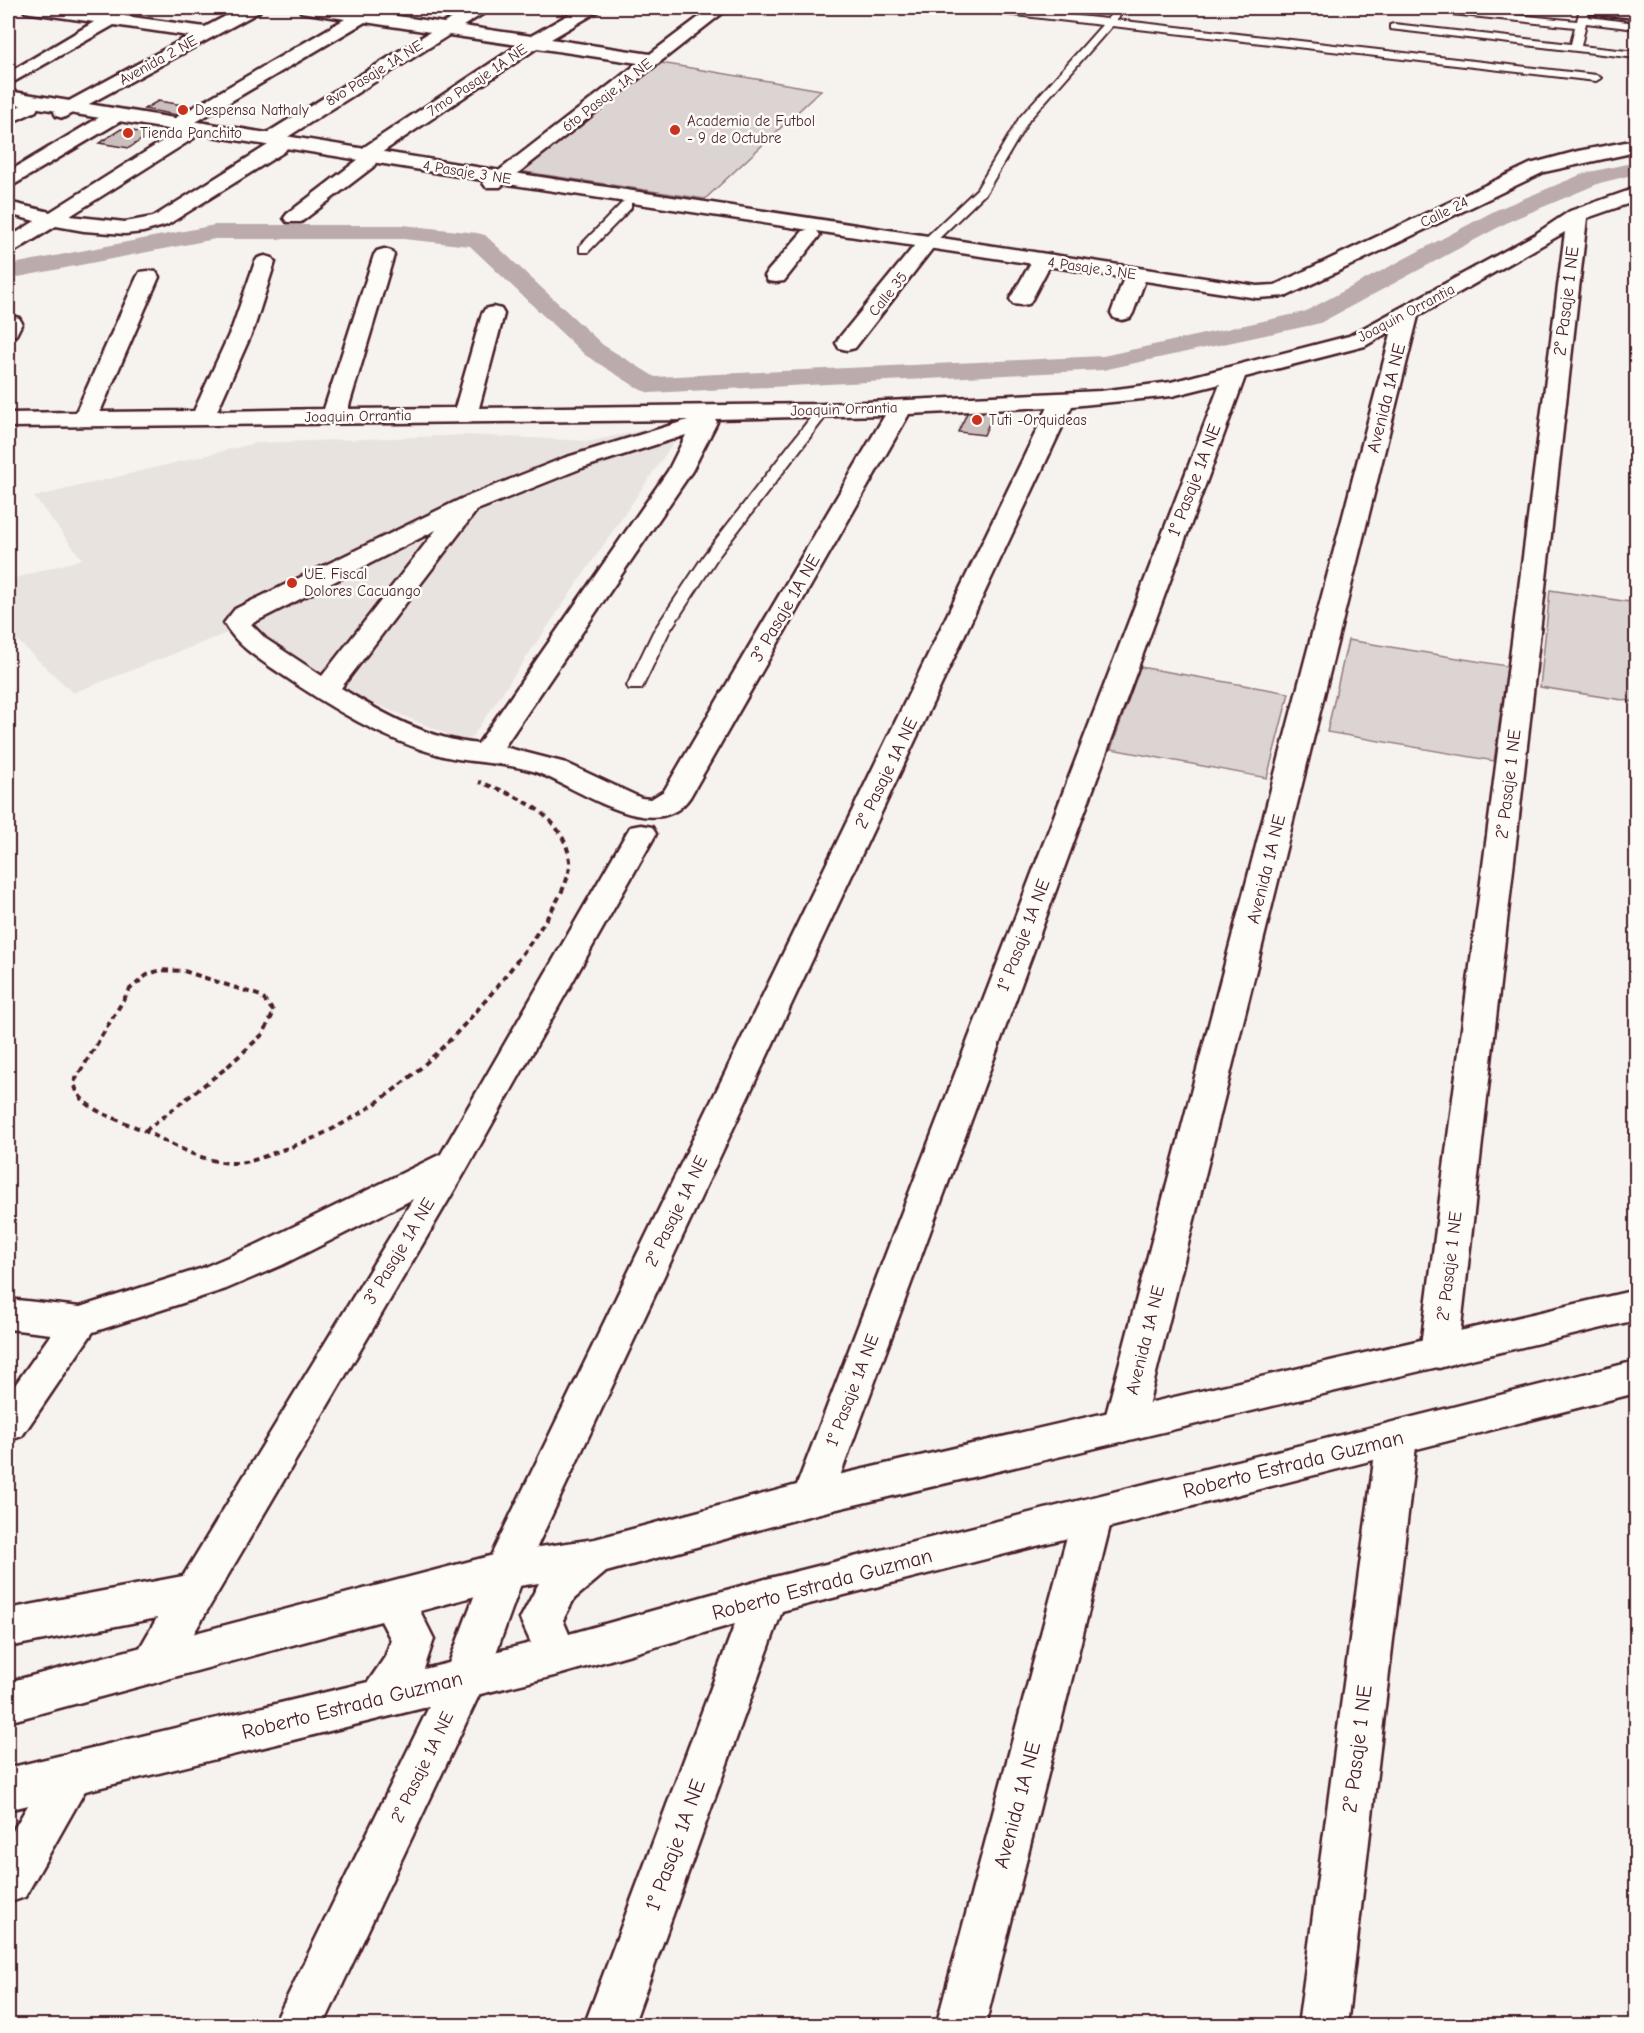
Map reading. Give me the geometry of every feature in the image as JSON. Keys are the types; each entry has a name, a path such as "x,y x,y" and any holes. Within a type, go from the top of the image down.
{"street":[{"path":"15,19 34,8 207,33"},
{"path":"8,80 134,8"},
{"name":"Avenida 2 NE","path":"67,110 253,8"},
{"path":"307,8 369,12 444,29 653,60"},
{"name":"8vo Pasaje 1A NE","path":"8,208 123,229 145,227 160,221 444,29 480,8"},
{"name":"7mo Pasaje 1A NE","path":"294,218 366,159 534,42 591,8"},
{"name":"6to Pasaje 1A NE","path":"497,180 721,8"},
{"path":"8,247 182,130 369,12"},
{"path":"1584,15 1636,13"},
{"name":"4 Pasaje 3 NE","path":"8,97 182,130 497,180 1257,292"},
{"name":"4 Pasaje 3 NE","path":"8,103 67,110"},
{"path":"8,119 29,106"},
{"path":"8,180 113,118"},
{"name":"Calle 24","path":"1257,292 1279,291 1537,168 1578,157 1636,146"},
{"name":"4 Pasaje 3 NE","path":"497,180 627,205 810,235 926,244"},
{"name":"Joaquin Orrantia","path":"8,420 465,415 709,417 1101,398 1172,389 1357,341 1541,239 1577,215 1636,194"},
{"name":"2° Pasaje 1 NE","path":"1439,1353 1577,215"},
{"path":"776,276 810,235"},
{"name":"Calle 35","path":"848,343 926,244"},
{"path":"333,416 384,255"},
{"path":"1022,299 1042,261"},
{"path":"202,418 243,328 265,262"},
{"path":"1122,313 1136,275"},
{"path":"85,419 148,277"},
{"name":"Avenida 1A NE","path":"1123,1426 1408,312"},
{"path":"465,415 493,314"},
{"name":"1° Pasaje 1A NE","path":"812,1498 1234,373"},
{"name":"2° Pasaje 1A NE","path":"297,2025 465,1678 505,1570 1063,400"},
{"name":"3° Pasaje 1A NE","path":"487,752 539,763 577,778 633,806 650,808 664,805 675,797 901,407"},
{"path":"709,417 680,471 487,752 453,749 413,737 325,691 241,632 237,623 244,615 470,504 573,463 709,417"},
{"path":"325,691 470,504"},
{"name":"3° Pasaje 1A NE","path":"152,1665 453,1163 642,834"},
{"path":"8,1314 80,1322 213,1279 269,1255 453,1163"},
{"path":"8,1702 505,1570 595,1557 812,1498 1439,1353 1636,1305"},
{"path":"8,1425 80,1322"},
{"name":"Roberto Estrada Guzman","path":"8,1789 558,1656 766,1597 1636,1377"},
{"name":"2° Pasaje 1 NE","path":"1322,2025 1397,1438"},
{"name":"Avenida 1A NE","path":"960,2025 1093,1514"},
{"path":"558,1656 541,1619 559,1586 595,1557"},
{"path":"8,1628 195,1592"},
{"name":"1° Pasaje 1A NE","path":"608,2025 766,1597"},
{"path":"382,1698 404,1666 413,1639 392,1601"},
{"path":"8,1881 72,1773"}],"lane":[{"path":"980,8 1596,78"},
{"path":"926,244 982,191 1024,119 1122,8"},
{"path":"1423,8 1584,15 1636,26"},
{"path":"1575,48 1584,15"},
{"path":"1394,27 1636,55"},
{"path":"585,249 627,205"},
{"path":"634,686 661,632 712,555 822,411"}],"path":[{"path":"145,1131 226,1068 262,1034 274,1012 261,996 184,970 160,970 147,975 130,989 74,1083 78,1095 93,1107 145,1131 197,1155 236,1163 298,1148 347,1122 415,1075 453,1038 512,968 541,928 558,897 570,863 564,838 546,814 498,788 478,781"}],"shaded area":[{"name":"Academia de Futbol - 9 de Octubre","path":"661,63 821,90 705,199 518,171"},
{"name":"UE. Fiscal Dolores Cacuango","path":"689,420 468,743 342,690 248,625 73,693 8,632 8,597 15,594 8,586 8,580 82,559 34,497 256,443 468,435 591,441"},
{"path":"1550,590 1636,603 1636,702 1540,687"},
{"path":"1348,640 1507,666 1494,761 1327,732"},
{"path":"1140,667 1289,693 1267,778 1111,749"}],"building":[{"path":"158,101 196,107 182,116 144,109"},
{"path":"121,129 150,134 129,148 99,143"},
{"name":"Tuti -Orquideas","path":"970,407 996,407 984,435 958,432"}],"waterway":[{"path":"8,272 215,232 403,232 477,240 594,350 650,385 1103,363 1312,318 1504,215 1593,178 1636,168"}],"place":[{"name":"Despensa Nathaly","path":"183,110"},
{"name":"Academia de Futbol - 9 de Octubre","path":"675,130"},
{"name":"Tienda Panchito","path":"128,133"},
{"name":"Tuti -Orquideas","path":"977,420"},
{"name":"UE. Fiscal Dolores Cacuango","path":"292,583"}]}
